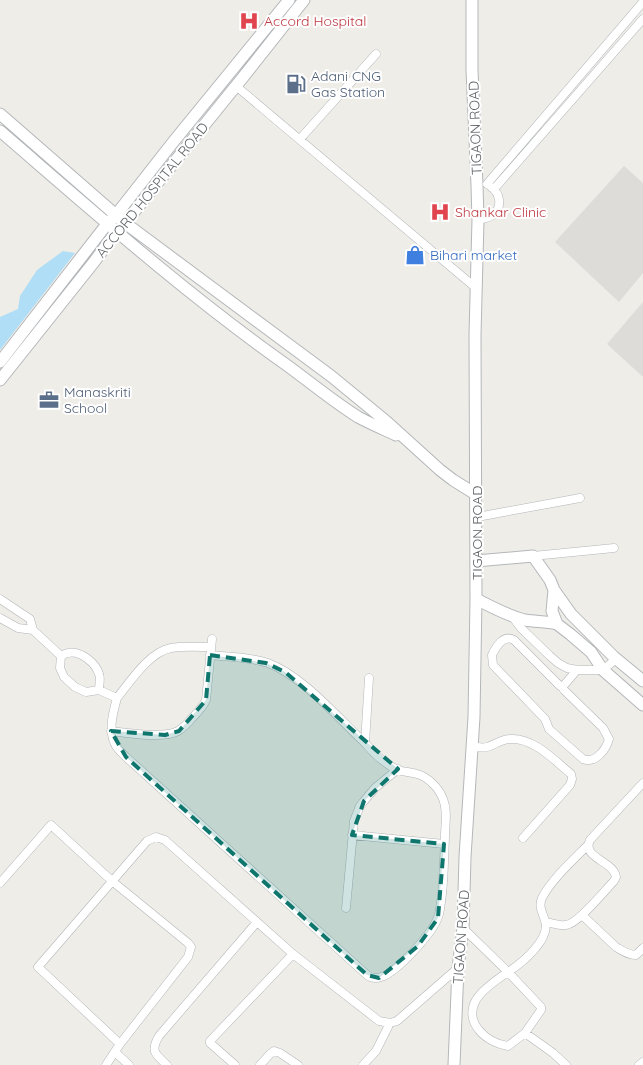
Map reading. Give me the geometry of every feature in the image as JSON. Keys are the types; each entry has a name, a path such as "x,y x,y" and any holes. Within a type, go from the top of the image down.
{"street":[{"path":"120,219 174,141 288,0"},
{"name":"ACCORD HOSPITAL ROAD","path":"0,380 112,228 236,86 304,0"},
{"name":"TIGAON ROAD","path":"454,1065 458,968 463,928 465,857 474,717 476,599 475,335 478,220 482,184 472,70 472,0"},
{"path":"478,220 495,213 499,202 498,195 494,189 482,184 643,2"},
{"path":"494,189 643,19"},
{"path":"300,139 376,54"},
{"path":"236,86 476,288"},
{"path":"0,114 120,219 331,376 387,422 452,480 477,495"},
{"path":"0,131 143,255 244,335 344,408 378,427 402,437"},
{"path":"0,362 112,228"},
{"path":"477,517 580,498"},
{"path":"476,561 614,548"},
{"path":"533,556 571,614 616,659 643,681"},
{"path":"554,590 552,611 557,624"},
{"path":"0,599 30,618 33,630 61,656"},
{"path":"476,599 524,620 557,624 591,652 603,670 643,705"},
{"path":"510,615 558,663 567,668 603,670 616,659"},
{"path":"0,618 18,628 33,630"},
{"path":"506,638 510,638 563,687 607,734 609,741 594,760 588,761 583,759 550,729 545,719 494,665 492,655 499,643 506,638"},
{"path":"111,731 165,735 179,730 204,706 211,647"},
{"path":"211,647 277,667 299,682 383,761 398,770 417,774 427,779 440,793 446,807 443,885 438,918 430,932 396,968 387,975 372,978 126,757 115,744 111,731 112,717 117,698 139,671 158,654 171,648 211,647"},
{"path":"61,656 69,652 89,660 96,667 100,676 99,690"},
{"path":"61,656 60,668 64,677 75,688 86,692 99,690 117,698"},
{"path":"563,687 577,670"},
{"path":"366,743 368,678"},
{"path":"472,746 487,747 502,740 520,739 542,750 571,774 570,785 523,838"},
{"path":"346,908 354,821 360,806 375,788 398,770"},
{"path":"463,928 508,972 541,1007 541,1010 525,1033 508,1046 500,1045 489,1039 474,1025 472,1012 477,997 499,978 508,972 521,962 544,936 546,922 540,907 541,900 548,888 643,783"},
{"path":"0,883 51,825 112,881 188,942 191,947 188,957 120,1044 106,1065"},
{"path":"352,835 444,844"},
{"path":"120,1044 38,968 146,841 156,838 164,840 293,954 378,1021 390,1023 397,1020 458,968"},
{"path":"546,922 565,926 571,924 606,890 616,877 613,870 595,856 588,848 588,845"},
{"path":"582,915 616,947 629,955 636,955 643,948"},
{"path":"167,1065 156,1055 154,1050 154,1044 159,1036 257,922"},
{"path":"235,1065 210,1041 293,954"},
{"path":"363,1065 376,1051 390,1023"},
{"path":"525,1033 566,1065"},
{"path":"260,1065 274,1051 298,1065"},
{"path":"115,1052 129,1065"},
{"path":"639,1065 643,1062"}],"highlighted area":[{"path":"210,655 266,663 285,672 398,769 364,801 352,835 444,844 438,918 418,946 379,978 367,975 126,757 111,731 165,735 179,731 206,700"}],"shaded area":[{"path":"624,166 643,183 643,273 619,302 555,242"},
{"path":"643,302 643,377 607,344"}],"water":[{"path":"63,251 75,253 0,350 0,317 18,309 20,296 37,270"}],"place":[{"name":"Accord Hospital","path":"249,21"},
{"name":"Adani CNG Gas Station","path":"296,84"},
{"name":"Shankar Clinic","path":"440,212"},
{"name":"Bihari market","path":"415,255"},
{"name":"Manaskriti School","path":"49,400"}]}
